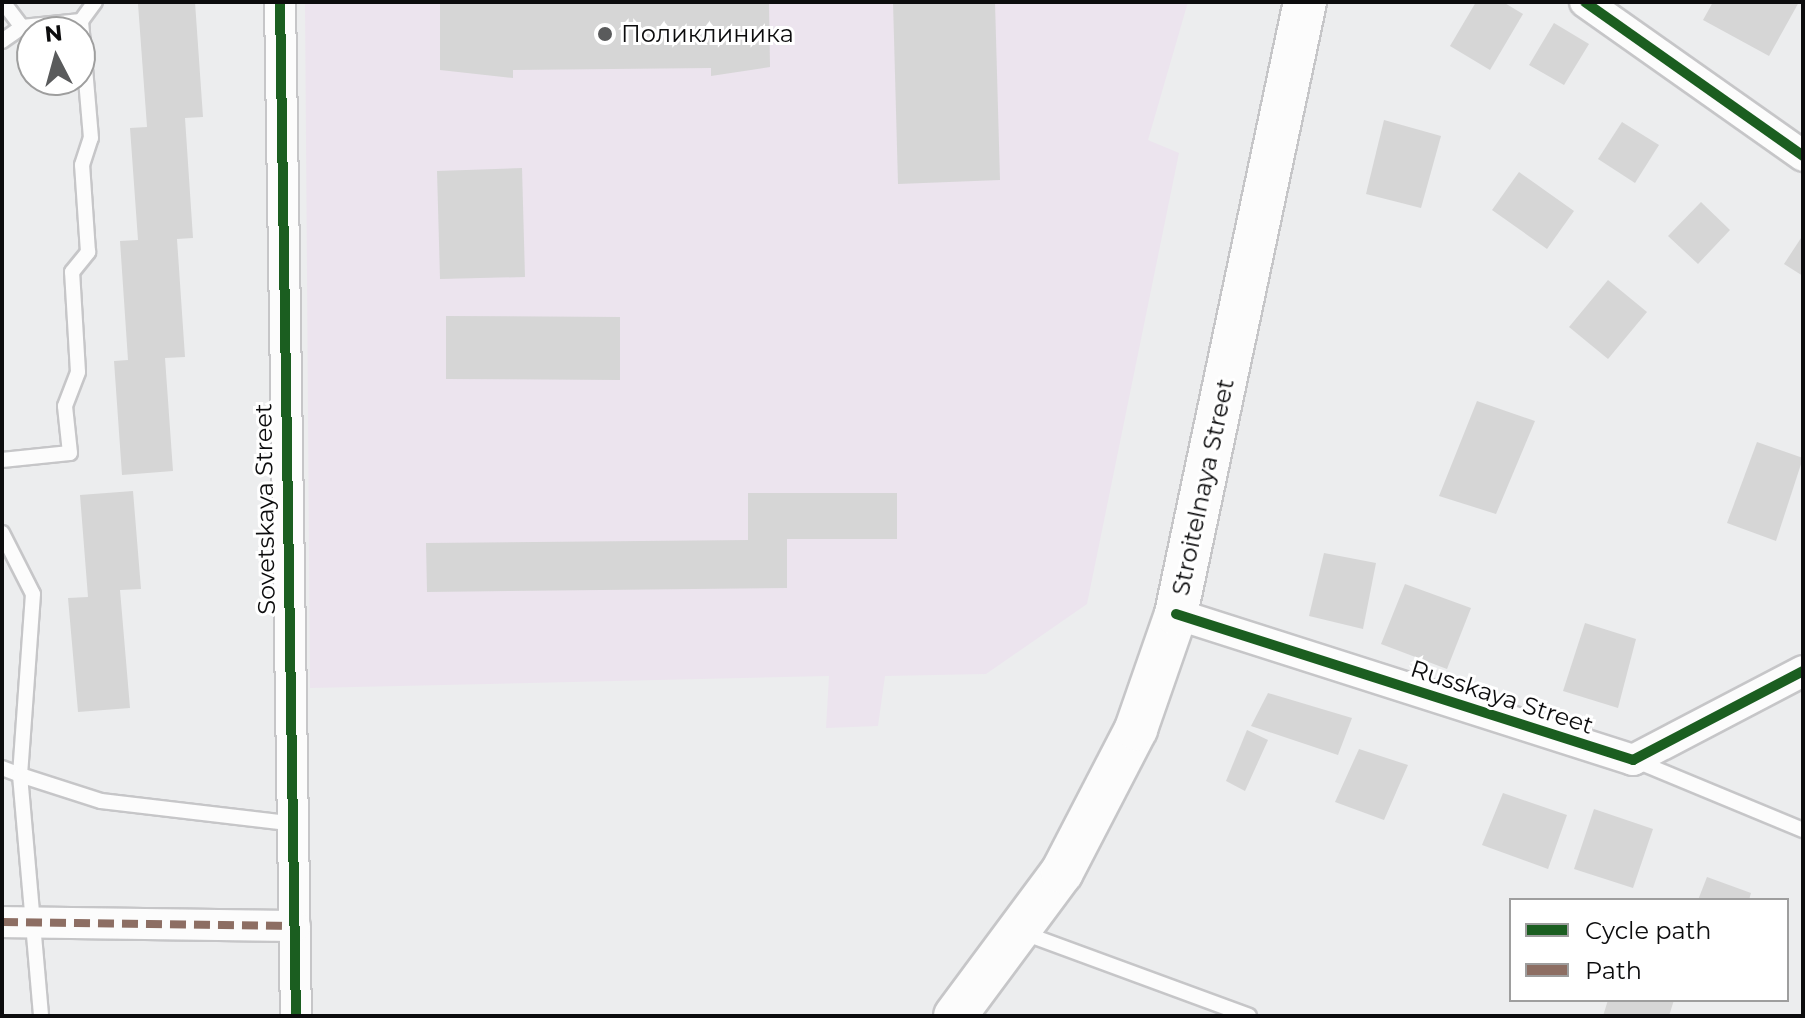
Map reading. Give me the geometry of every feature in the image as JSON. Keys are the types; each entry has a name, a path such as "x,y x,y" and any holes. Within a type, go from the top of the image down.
{"main road":[{"name":"Stroitelnaya Street","path":"955,1016 1062,872 1136,729 1176,614 1305,2"}],"street":[{"name":"Sovetskaya Street","path":"280,2 288,823 295,926 296,1016"},
{"path":"1585,2 1803,156"},
{"name":"Russkaya Street","path":"1176,614 1633,760"},
{"path":"1633,760 1803,671"},
{"path":"2,922 295,926"}],"lane":[{"path":"3,2 16,19"},
{"path":"2,460 70,453 65,406 78,372 72,272 88,252 82,165 91,138 87,96"},
{"path":"2,533 33,594 20,775 41,1016"},
{"path":"1633,760 1803,830"},
{"path":"2,768 101,801 288,823"},
{"path":"1018,931 1249,1016"}],"shaded area":[{"path":"305,2 1188,2 1148,140 1179,153 1087,604 986,674 885,676 878,726 826,728 829,676 310,688"}],"building":[{"path":"195,2 203,117 185,118 193,238 177,239 185,357 165,358 173,471 122,475 114,361 128,360 120,241 138,240 130,128 147,127 138,4"},
{"name":"Поликлиника","path":"440,2 769,2 770,67 711,76 711,68 513,70 513,78 440,70"},
{"path":"893,2 995,2 1000,180 898,184"},
{"path":"1476,2 1503,2 1523,14 1490,70 1450,46"},
{"path":"1713,2 1799,2 1769,56 1703,20"},
{"path":"1554,23 1589,44 1564,85 1529,65"},
{"path":"1384,120 1441,136 1421,208 1366,194"},
{"path":"1622,122 1659,145 1635,183 1598,159"},
{"path":"522,168 525,277 440,279 437,171"},
{"path":"1519,172 1574,211 1547,249 1492,210"},
{"path":"1701,202 1730,230 1698,264 1668,236"},
{"path":"1803,235 1803,276 1784,264"},
{"path":"1608,280 1647,312 1608,359 1569,327"},
{"path":"446,316 620,317 620,380 446,379"},
{"path":"1477,401 1535,421 1496,514 1439,496"},
{"path":"1757,442 1803,458 1776,541 1727,523"},
{"path":"133,491 141,589 120,590 130,708 78,712 68,598 88,597 80,495"},
{"path":"748,493 897,493 897,539 787,539 787,588 427,592 426,543 748,540"},
{"path":"1324,553 1376,563 1363,629 1309,616"},
{"path":"1405,584 1471,608 1447,669 1381,644"},
{"path":"1585,623 1636,639 1618,708 1563,691"},
{"path":"1268,693 1352,718 1338,755 1251,726"},
{"path":"1247,730 1268,740 1245,791 1226,781"},
{"path":"1359,749 1408,765 1384,820 1335,802"},
{"path":"1503,793 1567,815 1548,869 1482,845"},
{"path":"1594,809 1653,829 1633,888 1574,869"},
{"path":"1707,877 1751,893 1750,898 1699,898"},
{"path":"1607,1002 1673,1002 1669,1016 1603,1016"}],"marked path":[{"path":"2,922 295,926"}],"cycle path":[{"path":"280,2 296,1016"},
{"path":"1585,2 1803,156"},
{"path":"1176,614 1633,760 1803,671"}],"place":[{"name":"Поликлиника","path":"605,34"}]}
